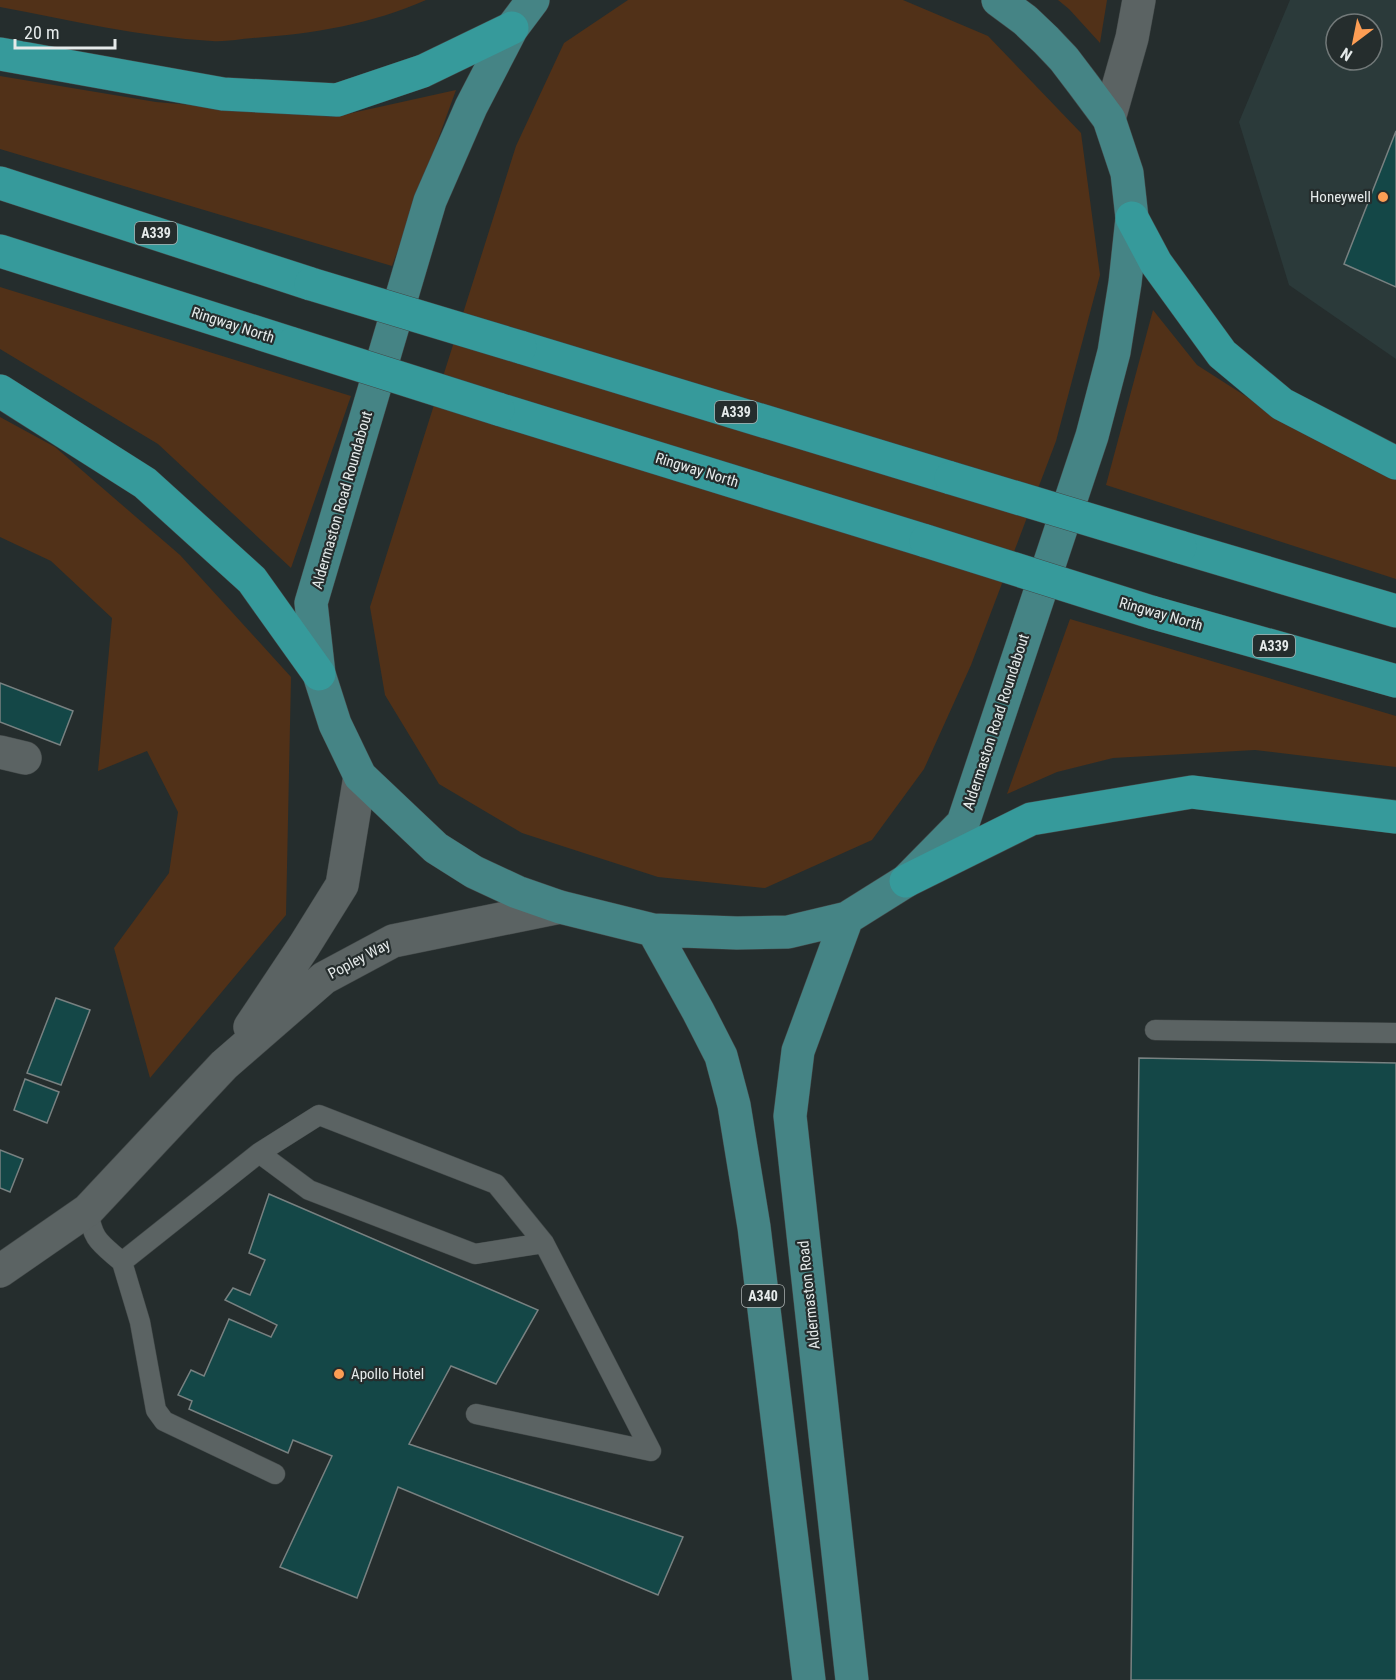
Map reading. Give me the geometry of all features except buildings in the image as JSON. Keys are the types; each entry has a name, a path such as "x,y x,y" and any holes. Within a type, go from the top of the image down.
{"highway":[{"path":"0,54 223,94 337,100 423,70 512,28"},
{"name":"A339","path":"0,183 311,284 1396,611"},
{"path":"1132,218 1156,263 1222,354 1282,404 1396,463"},
{"name":"Ringway North","path":"0,251 1151,612 1396,681"},
{"path":"0,391 145,483 252,580 319,674"},
{"path":"906,881 1030,819 1192,792 1396,817"}],"main road":[{"name":"Aldermaston Road Roundabout","path":"533,0 512,28 471,107 430,201 311,603 319,674 334,724 360,776 436,849 485,877 517,892 560,907 653,930 788,932 846,918 906,881 963,823 1094,425 1114,352 1132,218 1127,173 1109,119 1064,59 1025,20 998,0"},
{"name":"Aldermaston Road","path":"846,918 798,1051 790,1116 852,1680"},
{"name":"A340","path":"653,930 721,1056 734,1105 754,1227 809,1680"}],"street":[{"path":"1109,119 1132,38 1139,0"},
{"name":"Popley Way","path":"224,1065 342,885 360,776"},
{"name":"Popley Way","path":"0,1270 88,1210 224,1065 324,978 393,941 560,907"}],"lane":[{"path":"1155,1030 1396,1033"},
{"path":"122,1262 259,1153 320,1115 496,1184 544,1243 651,1451 476,1414"},
{"path":"259,1153 309,1190 475,1254 544,1243"},
{"path":"88,1210 91,1230 99,1242 122,1262 140,1322 156,1410 164,1420 275,1474"}],"shaded area":[{"path":"0,0 426,0 363,22 297,34 217,41 159,36 79,22 0,7"},
{"path":"628,0 903,0 988,36 1081,133 1100,275 1056,441 971,665 924,769 872,840 765,888 658,877 522,833 439,784 385,695 370,607 516,146 564,43"},
{"path":"1058,0 1107,0 1100,43 1069,9"},
{"path":"1290,0 1396,0 1396,359 1289,285 1239,122"},
{"path":"0,76 156,102 334,117 456,90 392,266 0,149"},
{"path":"0,287 351,396 291,568 158,444 0,349"},
{"path":"1153,310 1197,365 1272,413 1396,480 1396,579 1106,485"},
{"path":"0,417 55,447 180,555 291,677 286,915 150,1078 114,948 169,873 178,812 147,751 98,771 112,618 51,561 0,537"},
{"path":"1070,619 1396,716 1396,767 1255,750 1113,758 1057,772 1007,794"}],"place":[{"name":"Honeywell","path":"1383,197"},
{"name":"Apollo Hotel","path":"339,1374"}]}
